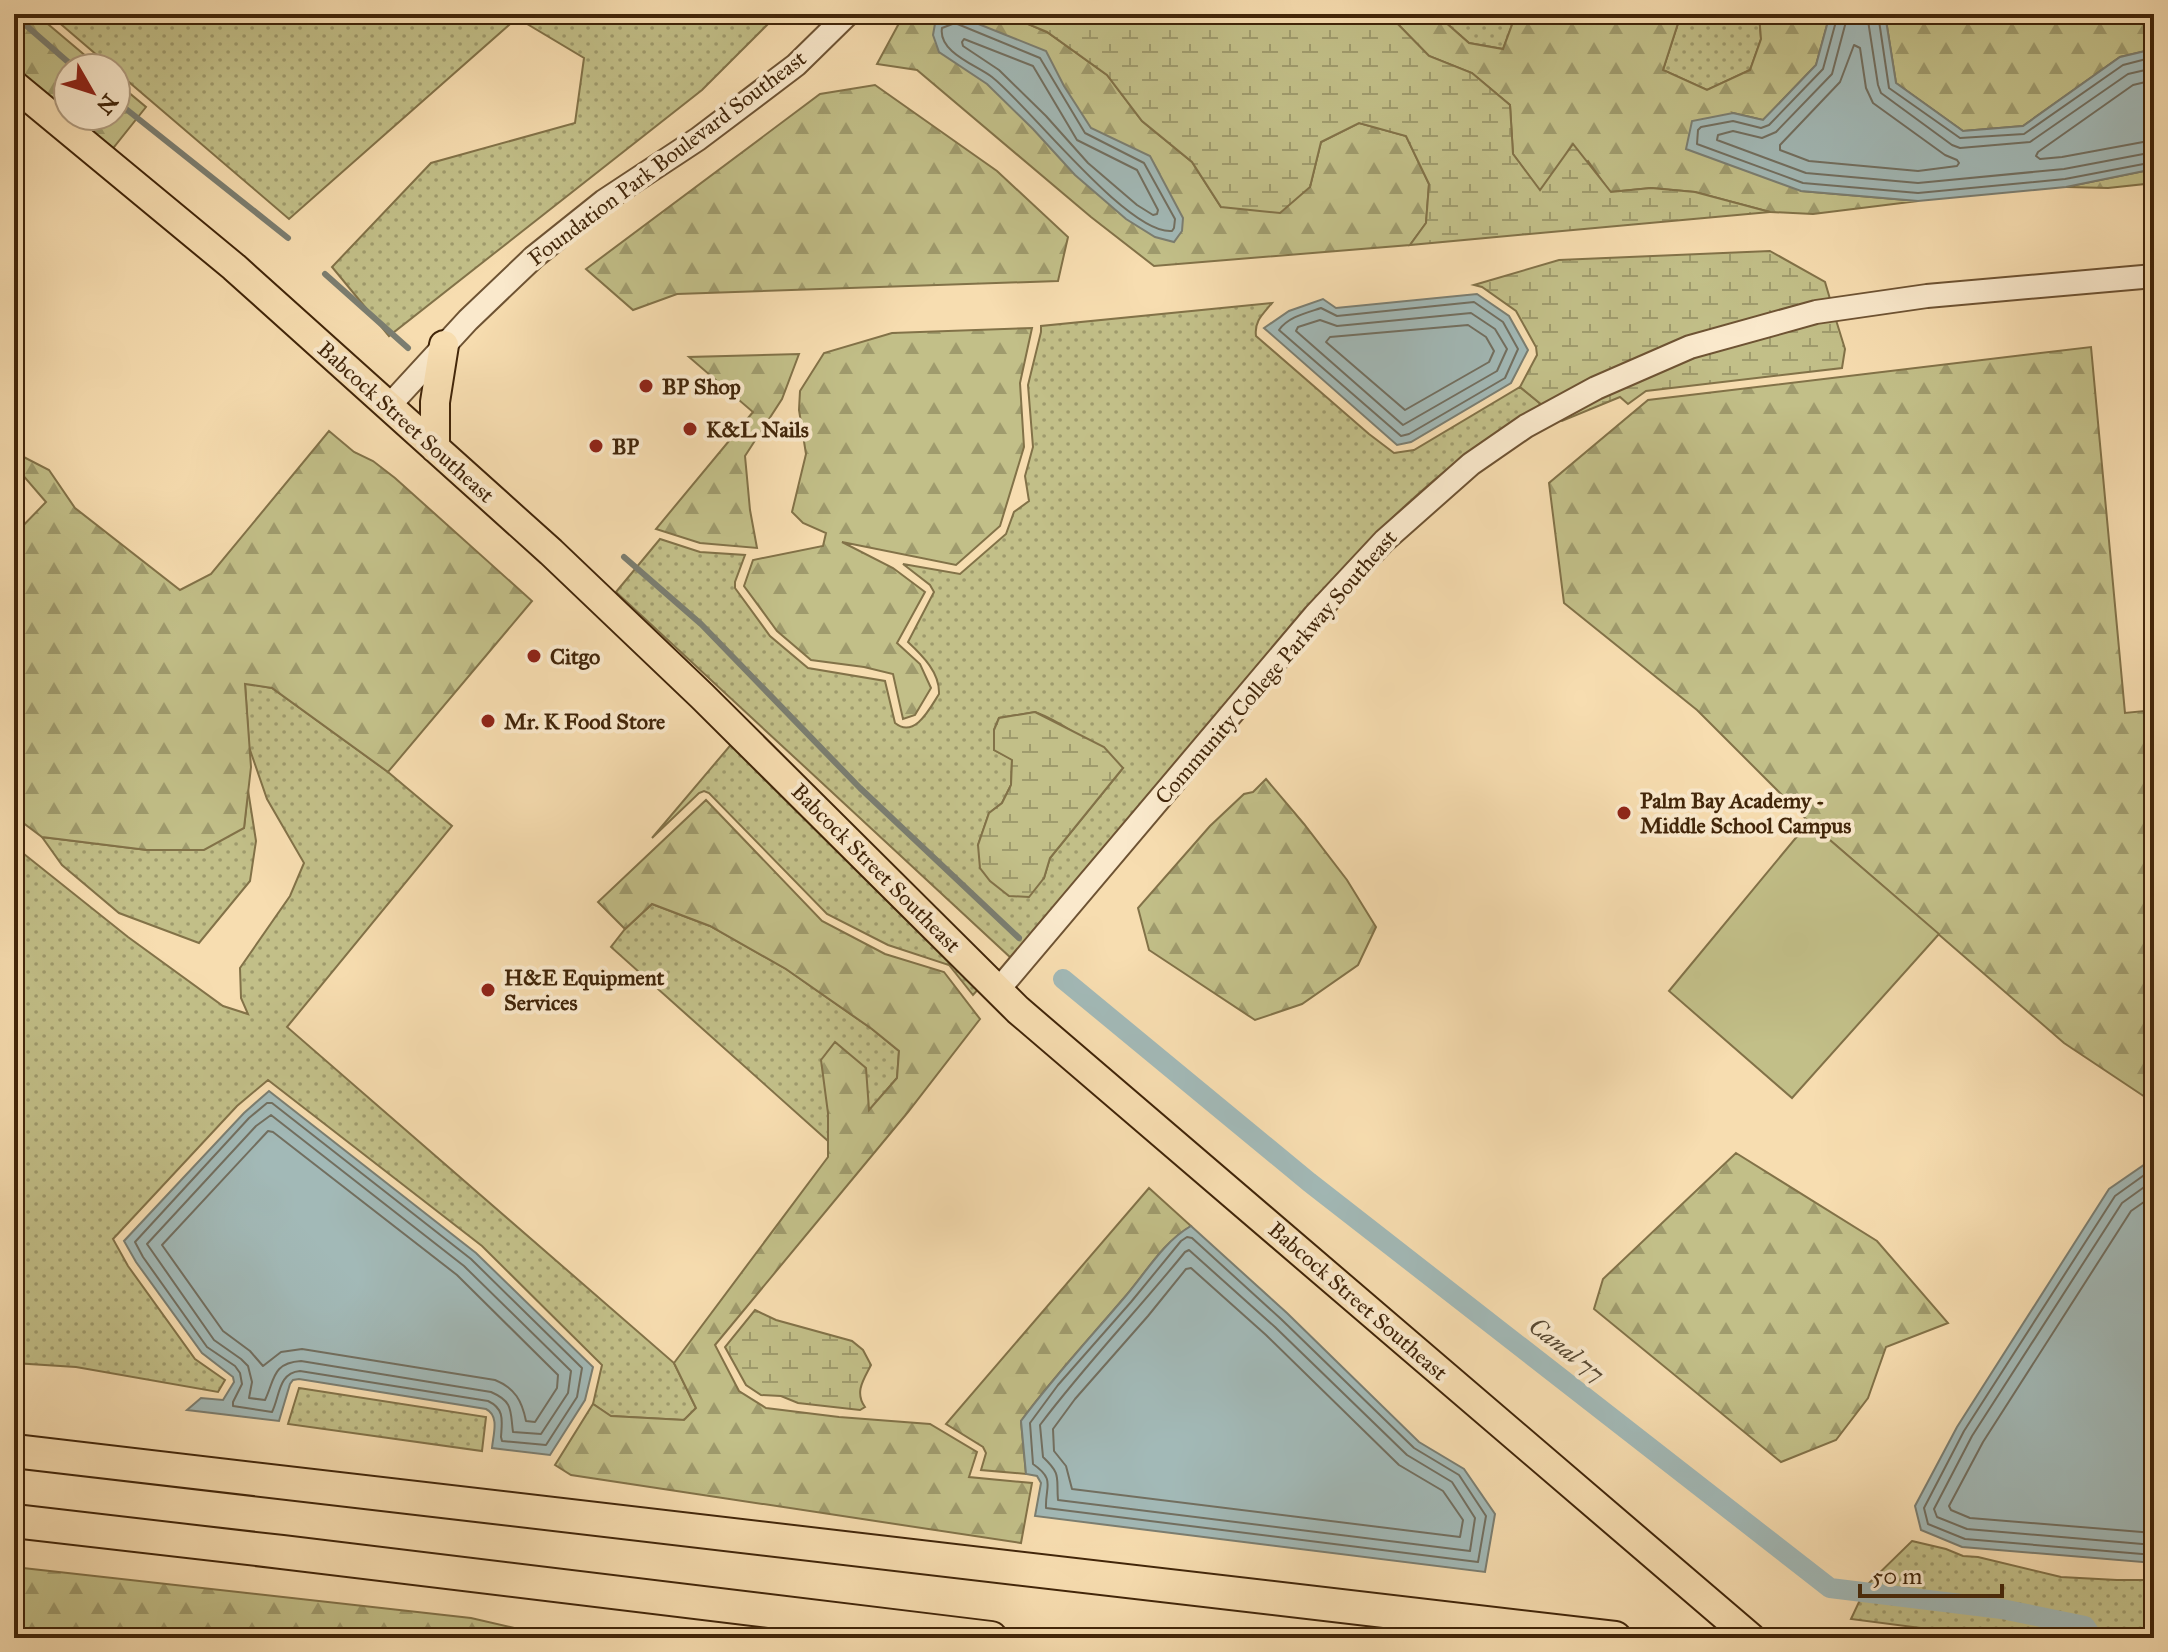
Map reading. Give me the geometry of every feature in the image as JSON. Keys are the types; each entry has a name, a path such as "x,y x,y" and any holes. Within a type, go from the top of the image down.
{"highway":[{"path":"14,1451 1615,1638"},
{"path":"14,1521 991,1638"}],"main road":[{"name":"Babcock Street Southeast","path":"14,85 234,267 551,552 1029,1019 1751,1638"},
{"path":"435,448 435,402 444,345"}],"street":[{"name":"Foundation Park Boulevard Southeast","path":"388,407 468,320 534,257 604,201 698,139 796,65 848,14"},
{"name":"Community College Parkway Southeast","path":"999,989 1315,615 1384,541 1471,464 1526,426 1596,388 1690,347 1816,312 1927,296 2154,276"}],"green space":[{"path":"14,14 36,14 81,52 52,52 52,104 14,73"},
{"path":"49,14 778,14 702,90 389,336 332,267 431,163 575,123 584,58 517,18 289,219 132,85 132,52 93,52"},
{"path":"904,14 1004,14 1047,32 1107,75 1142,121 1192,162 1221,207 1310,187 1321,142 1359,123 1406,136 1429,184 1426,223 1410,245 1154,266 917,70 877,64"},
{"path":"1004,14 1388,14 1429,56 1472,73 1510,105 1513,154 1540,190 1573,144 1611,192 1651,188 1695,192 1770,212 1410,245 1426,223 1429,184 1406,136 1359,123 1321,142 1310,187 1280,213 1221,207 1192,162 1142,121 1107,75 1047,32"},
{"path":"1388,14 1436,14 1469,43 1503,49 1516,14 1681,14 1663,70 1707,90 1750,70 1761,39 1759,14 1830,14 1816,65 1763,120 1733,113 1801,191 1918,201 1813,214 1770,212 1695,192 1651,188 1610,192 1588,161 1540,191 1513,154 1510,105 1472,73 1429,56"},
{"path":"1436,14 1516,14 1503,49 1469,43"},
{"path":"1681,14 1759,14 1761,39 1750,70 1707,90 1663,70"},
{"path":"1885,14 2154,14 2154,49 2120,57 2023,126 1963,131 1896,83"},
{"path":"875,85 997,171 1068,237 1058,281 677,294 633,310 586,269 820,94"},
{"path":"132,95 146,107 132,124"},
{"path":"86,132 126,132 110,152"},
{"path":"2154,169 2154,183 2108,188 2066,187"},
{"path":"1770,251 1825,282 1830,299 1542,405 1520,387 1537,355 1536,347 1516,311 1482,287 1474,285 1559,260"},
{"path":"1272,303 1258,322 1256,336 1394,453 1414,450 1520,387 1542,405 1496,433 1453,465 1373,537 1300,617 1011,958 616,592 660,539 700,552 745,555 735,588 770,636 808,668 885,681 895,723 902,727 915,725 939,694 934,672 908,642 934,592 930,585 903,564 960,574 1006,534 1014,512 1029,501 1025,476 1033,447 1028,385 1041,326","holes":["1035,712 1058,723 1123,768 1050,858 1044,878 978,845 989,813 1002,803 1011,785 1012,759 994,750 994,730 999,718"]},
{"path":"1836,320 1845,349 1842,368 1646,391 1628,404 1620,397 1560,420 1602,397 1694,357"},
{"path":"1032,328 1020,383 1024,447 1000,526 956,565 842,542 893,568 925,592 897,643 920,664 931,688 915,715 903,719 893,674 811,660 777,631 744,586 753,560 823,546 826,533 803,523 792,512 806,454 799,410 800,391 824,353 892,333"},
{"path":"2091,347 2125,713 2154,710 2154,1103 2064,1043 1809,822 1697,710 1564,603 1549,483 1648,400"},
{"path":"799,354 782,399 745,456 757,548 700,543 656,529 753,412 689,357"},
{"path":"329,431 354,452 373,461 395,478 532,601 388,772 272,688 245,684 251,767 244,828 204,850 147,850 42,837 14,816 14,535 46,502 14,465 14,452 49,470 75,508 180,590 211,574"},
{"path":"245,683 272,688 388,772 452,826 287,1027 674,1363 696,1408 684,1420 610,1416 593,1404 602,1365 482,1246 268,1080 237,1106 113,1239 128,1266 195,1359 225,1380 218,1392 76,1367 14,1363 14,846 128,937 223,1006 248,1014 241,998 240,968 290,896 304,863 267,799 249,747"},
{"path":"1035,712 1104,747 1123,768 1050,858 1044,878 1029,897 1009,896 990,881 980,868 978,845 989,813 1002,803 1011,785 1012,760 994,750 994,730 999,718"},
{"path":"734,741 981,986 973,995 949,965 888,945 827,914 709,793 699,793 652,838"},
{"path":"1266,779 1347,880 1376,927 1358,965 1302,1004 1255,1020 1149,950 1138,908 1210,826 1244,794 1253,792"},
{"path":"248,790 256,841 250,881 199,943 119,913 62,865 42,837 147,850 244,828"},
{"path":"706,800 822,921 885,954 944,972 980,1019 908,1112 715,1345 739,1391 766,1408 930,1424 977,1452 969,1477 1032,1483 1021,1543 571,1475 555,1465 593,1404 611,1416 684,1420 696,1408 674,1363 828,1157 828,1113 821,1060 835,1042 866,1068 869,1110 897,1078 899,1051 786,969 710,926 652,904 625,929 598,902"},
{"path":"1809,822 1939,934 1792,1098 1669,991"},
{"path":"652,904 710,926 786,969 872,1029 899,1051 897,1078 869,1111 828,1113 828,1141 611,947"},
{"path":"1736,1153 1877,1241 1948,1323 1886,1347 1868,1398 1836,1440 1781,1462 1594,1309 1603,1279"},
{"path":"1149,1188 1191,1226 1163,1249 1021,1421 1026,1474 981,1470 986,1453 983,1447 946,1424"},
{"path":"755,1310 776,1320 852,1341 863,1350 871,1365 860,1391 865,1407 860,1410 798,1403 781,1396 761,1395 746,1385 725,1347"},
{"path":"299,1388 486,1417 482,1451 288,1424"},
{"path":"1912,1541 1963,1556 2061,1577 2154,1580 2154,1638 1998,1638 1851,1619 1867,1585"},
{"path":"14,1567 471,1618 558,1638 14,1638"}],"water":[{"path":"1830,14 1885,14 1896,83 1963,131 2023,126 2120,57 2154,49 2154,169 2066,187 1918,201 1801,191 1686,149 1692,121 1733,113 1763,120 1816,65"},
{"path":"961,17 1046,51 1091,128 1150,156 1183,218 1182,231 1174,242 1155,237 1126,219 1075,175 987,84 939,52 933,35 936,18"},
{"path":"1477,294 1509,316 1528,350 1511,383 1411,442 1397,445 1264,328 1289,311 1323,299 1336,308"},
{"path":"269,1091 476,1253 593,1367 585,1400 550,1455 492,1448 494,1421 486,1409 299,1379 290,1384 279,1421 187,1410 201,1398 223,1400 234,1382 233,1377 202,1353 124,1241 244,1113"},
{"path":"2154,1158 2154,1563 1962,1547 1921,1530 1915,1506 1957,1427 2109,1189"},
{"path":"1191,1226 1287,1313 1419,1442 1464,1469 1495,1514 1485,1572 1035,1516 1041,1483 1037,1476 1026,1474 1021,1421 1163,1249"}],"waterway":[{"path":"14,15 57,52"},
{"path":"132,114 288,238"},
{"path":"325,274 408,348"},
{"path":"624,557 701,624 860,788 1019,938"},
{"name":"Canal 77","path":"1063,979 1309,1182 1830,1588 2002,1609 2085,1626 2093,1638"}],"place":[{"name":"BP Shop","path":"646,386"},
{"name":"K&L Nails","path":"690,429"},
{"name":"BP","path":"596,446"},
{"name":"Citgo","path":"534,656"},
{"name":"Mr. K Food Store","path":"488,721"},
{"name":"Palm Bay Academy - Middle School Campus","path":"1624,813"},
{"name":"H&E Equipment Services","path":"488,990"}]}
